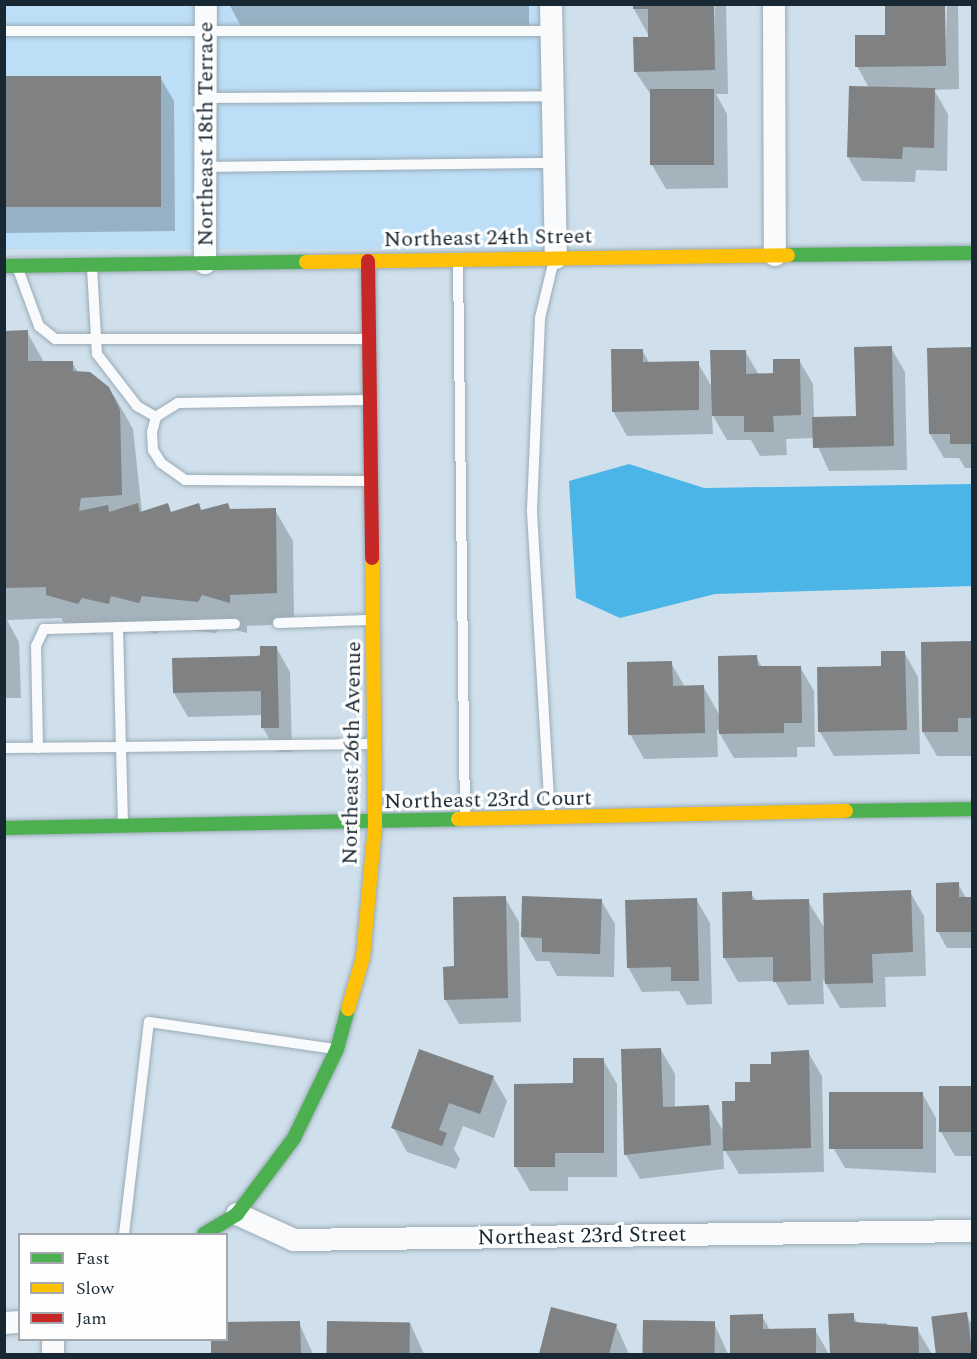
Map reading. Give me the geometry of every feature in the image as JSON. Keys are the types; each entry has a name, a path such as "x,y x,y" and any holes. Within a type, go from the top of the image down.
{"street":[{"name":"Northeast 18th Terrace","path":"205,262 206,4"},
{"path":"551,4 556,258"},
{"path":"774,4 775,255"},
{"name":"Northeast 24th Street","path":"11,266 972,253"},
{"name":"Northeast 26th Avenue","path":"237,1214 294,1138 336,1049 363,957 375,824 374,481 368,261"},
{"name":"Northeast 23rd Court","path":"4,828 375,824 972,809"},
{"path":"206,1233 237,1214"},
{"name":"Northeast 23rd Street","path":"237,1214 294,1240 972,1231"}],"lane":[{"path":"4,31 206,28 254,35 552,31"},
{"path":"206,98 553,96"},
{"path":"206,167 554,163"},
{"path":"550,819 532,510 540,318 543,290 556,258"},
{"path":"458,259 465,822"},
{"path":"92,264 93,341 137,406 156,417"},
{"path":"11,266 46,335 93,341 370,339"},
{"path":"156,417 178,403 371,400"},
{"path":"156,417 153,450 185,480 374,481"},
{"path":"278,623 375,620"},
{"path":"38,748 36,646 44,629 235,624"},
{"path":"118,627 123,827"},
{"path":"4,748 375,744"},
{"path":"124,1233 149,1022 336,1049"}],"shaded area":[{"path":"5,5 543,5 543,249 5,249"}],"water":[{"path":"629,464 704,488 972,484 972,586 715,594 620,618 576,598 569,481"}],"building":[{"path":"633,4 714,4 715,70 634,72 633,37 648,37 648,9 633,9"},
{"path":"885,4 945,4 946,66 855,67 855,35 885,35"},
{"path":"4,76 161,76 161,207 4,207"},
{"path":"849,86 935,88 934,148 903,147 902,159 847,157"},
{"path":"650,89 714,89 714,165 650,165"},
{"path":"28,330 28,361 73,361 73,371 90,372 109,387 120,410 122,495 81,498 79,511 108,505 109,512 138,503 140,512 168,503 171,512 199,503 201,510 228,503 230,509 276,508 277,593 230,595 230,603 202,595 198,602 142,596 139,603 111,596 109,604 82,598 78,604 46,595 46,587 4,588 4,331"},
{"path":"892,346 894,446 813,448 812,417 856,416 854,347"},
{"path":"972,347 972,444 950,444 950,434 929,434 927,348"},
{"path":"611,349 643,349 643,362 699,361 699,410 612,412"},
{"path":"710,350 746,350 746,374 773,373 773,359 800,359 801,415 773,416 774,432 744,432 744,416 712,416"},
{"path":"972,641 972,718 958,718 958,732 922,732 921,642"},
{"path":"260,646 277,646 279,728 261,728 261,691 173,693 172,658 260,656"},
{"path":"881,651 905,651 907,730 818,732 817,667 881,666"},
{"path":"757,655 758,666 801,666 802,723 784,723 784,733 719,734 718,656"},
{"path":"672,661 673,686 704,685 705,733 628,735 627,662"},
{"path":"959,882 959,897 972,897 972,932 936,932 936,883"},
{"path":"911,890 913,952 872,954 873,983 825,984 823,893"},
{"path":"752,891 752,900 809,899 811,981 773,982 773,957 723,958 722,892"},
{"path":"506,896 508,998 444,1000 443,967 454,966 453,897"},
{"path":"522,896 602,899 600,954 542,952 542,938 521,937"},
{"path":"697,898 699,981 671,981 671,967 627,968 625,900"},
{"path":"661,1048 663,1107 709,1105 711,1145 624,1155 621,1049"},
{"path":"419,1049 494,1076 480,1114 449,1103 439,1130 447,1133 442,1146 391,1128"},
{"path":"809,1050 811,1148 723,1151 722,1101 735,1101 735,1082 750,1082 750,1064 771,1064 771,1052"},
{"path":"573,1058 604,1058 604,1153 555,1153 555,1167 514,1167 514,1084 573,1083"},
{"path":"939,1086 972,1086 972,1132 939,1132"},
{"path":"829,1092 923,1092 923,1149 829,1149"},
{"path":"551,1307 617,1324 609,1354 539,1354"},
{"path":"967,1312 972,1354 936,1354 931,1316"},
{"path":"854,1313 854,1322 918,1327 919,1354 830,1354 828,1314"},
{"path":"763,1314 763,1329 816,1328 816,1354 730,1354 730,1315"},
{"path":"643,1320 715,1321 714,1354 642,1354"},
{"path":"300,1321 301,1354 211,1354 211,1341 228,1341 228,1322"},
{"path":"327,1321 410,1322 409,1354 326,1354"}],"traffic: fast":[{"path":"788,255 972,253"},
{"path":"4,266 306,262"},
{"path":"846,811 972,809"},
{"path":"4,828 458,819"},
{"path":"206,1233 237,1214 294,1138 337,1049 348,1009"}],"traffic: slow":[{"path":"306,262 788,255"},
{"path":"348,1009 363,957 375,824 372,558"},
{"path":"458,819 846,811"}],"traffic: jam":[{"path":"368,261 372,558"}]}
